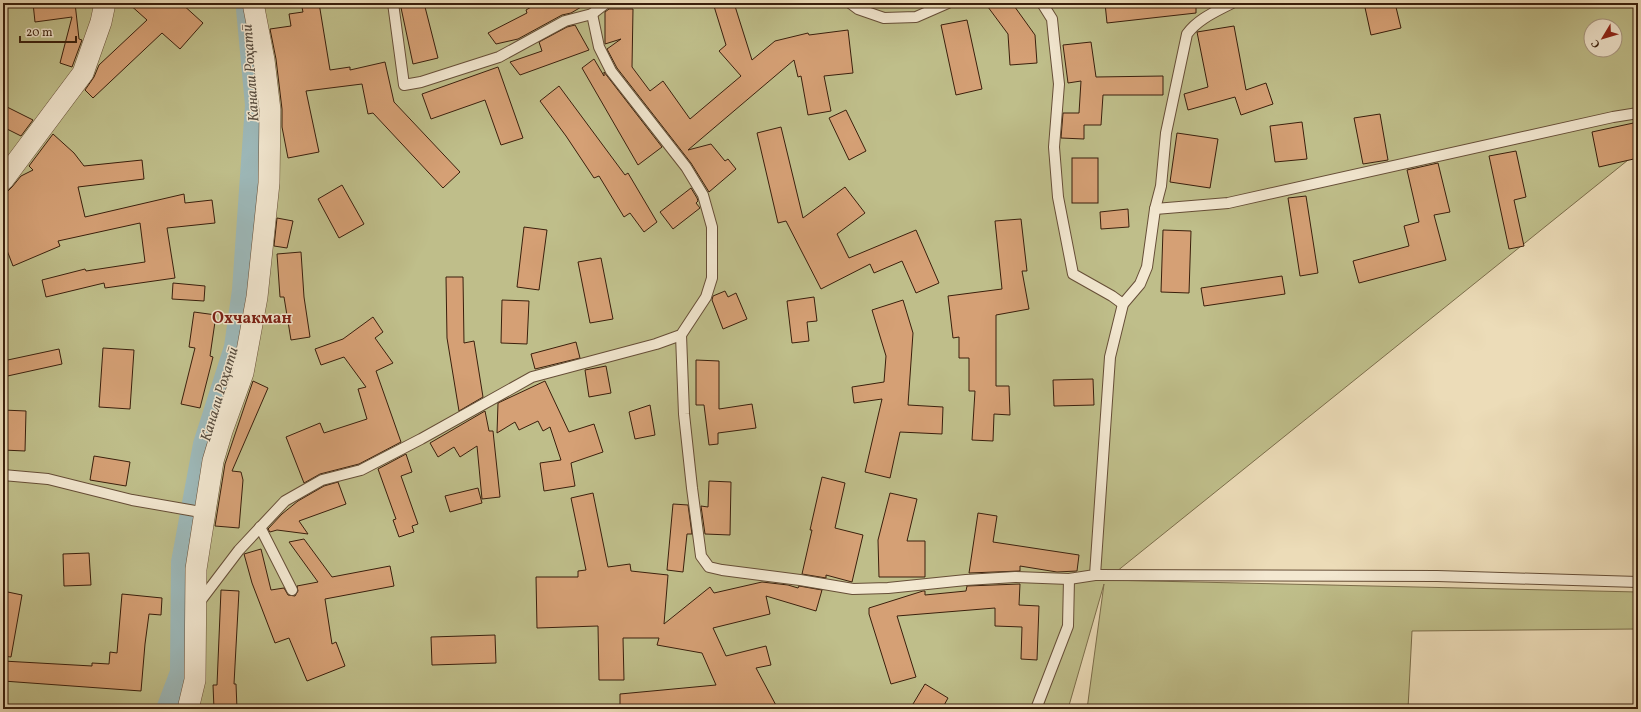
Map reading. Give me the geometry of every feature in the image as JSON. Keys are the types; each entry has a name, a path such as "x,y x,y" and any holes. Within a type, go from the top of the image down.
{"street":[{"path":"3,180 83,73 101,22 105,3"},
{"path":"188,709 194,680 196,569 200,514 222,431 246,358 257,297 269,183 270,110 264,60 254,3"}],"lane":[{"path":"392,3 404,85 421,82 499,58 566,21 592,14 606,3"},
{"path":"850,3 858,9 884,18 916,17 948,3"},
{"path":"1042,3 1052,19 1059,84 1054,147 1058,197 1072,274 1112,296 1123,304"},
{"path":"1096,575 1110,357 1123,304 1140,284 1147,267 1161,186 1166,134 1187,34 1193,26 1204,18 1232,3"},
{"path":"592,14 599,47 611,71 686,167 703,195 712,227 712,278 706,297 681,335 684,414 693,502 701,556 709,566 722,570 800,580 853,589 888,588 973,579 1015,577 1069,579 1096,575 1436,576 1638,582"},
{"path":"1156,208 1228,204 1613,117 1638,113"},
{"path":"196,607 239,550 284,501 322,480 361,470 421,439 532,377 656,344 681,335"},
{"path":"3,475 48,479 132,500 200,514"},
{"path":"260,527 292,590"},
{"path":"1036,709 1068,626 1069,579"}],"shaded area":[{"path":"3,3 1638,3 1638,152 1106,580 1638,592 1638,629 1412,631 1408,709 1087,709 1104,584 1068,709 3,709"}],"building":[{"path":"33,3 75,3 79,39 82,40 72,67 60,63 72,17 35,22"},
{"path":"128,3 181,3 203,23 180,49 162,33 93,98 85,90 94,77 99,65 147,20"},
{"path":"301,3 319,3 330,70 350,67 350,70 385,62 394,102 460,172 443,188 373,113 368,114 362,84 306,91 319,152 288,158 282,127 282,109 276,59 270,29 291,26 289,14 303,12"},
{"path":"400,3 424,3 438,58 413,64"},
{"path":"538,3 588,3 571,13 562,15 518,39 496,44 488,33 527,13 526,10"},
{"path":"713,3 734,3 752,60 775,41 808,33 809,35 848,30 853,73 824,76 831,111 808,115 801,76 798,77 794,60 688,150 711,144 725,161 728,159 736,169 709,192 691,163 617,68 607,49 621,39 605,44 605,12 609,9 633,9 632,67 650,91 663,81 690,119 741,76 719,51 726,45"},
{"path":"985,3 1012,3 1035,35 1037,63 1010,65 1008,34"},
{"path":"1105,3 1196,3 1196,13 1107,23"},
{"path":"1364,3 1395,3 1401,28 1371,35"},
{"path":"967,20 982,89 956,95 941,25"},
{"path":"575,25 589,50 520,75 510,62 542,51 539,42 567,27"},
{"path":"1234,26 1246,90 1266,83 1273,104 1241,115 1235,97 1188,110 1184,94 1208,87 1197,32"},
{"path":"1091,42 1096,77 1163,76 1163,95 1103,95 1101,125 1084,125 1084,139 1061,138 1063,113 1079,113 1081,81 1068,83 1063,45"},
{"path":"594,59 604,76 604,72 662,147 638,165 582,68"},
{"path":"498,67 523,138 501,145 485,100 431,119 422,94"},
{"path":"559,86 625,175 628,173 657,222 644,232 630,213 624,217 599,176 594,178 540,101"},
{"path":"3,105 33,120 21,136 3,127"},
{"path":"846,110 866,151 849,160 829,118"},
{"path":"1380,114 1388,160 1363,164 1354,118"},
{"path":"1302,122 1307,159 1275,162 1270,126"},
{"path":"1638,122 1638,158 1599,167 1592,132"},
{"path":"781,127 803,218 845,187 865,213 837,234 849,258 916,230 939,283 916,293 902,261 874,273 870,264 821,289 786,221 778,223 757,133"},
{"path":"1177,133 1218,139 1210,188 1170,182"},
{"path":"53,134 74,153 84,166 142,160 144,179 78,187 85,217 184,194 185,203 212,200 215,223 167,228 175,278 105,288 104,283 46,297 42,280 85,269 86,271 145,262 140,223 58,241 60,246 13,266 3,240 3,192 8,191 21,176 33,170 29,166"},
{"path":"1516,151 1526,197 1514,200 1524,246 1509,249 1489,156"},
{"path":"1072,158 1098,158 1098,203 1072,203"},
{"path":"1438,163 1450,212 1434,215 1446,260 1359,283 1353,261 1409,246 1404,226 1419,222 1407,170"},
{"path":"342,185 364,224 339,238 318,199"},
{"path":"691,188 698,201 696,203 700,208 673,229 660,212"},
{"path":"1306,196 1318,273 1300,276 1288,198"},
{"path":"1128,209 1129,227 1101,229 1100,212"},
{"path":"277,218 293,221 287,248 274,246"},
{"path":"1021,219 1027,271 1022,271 1029,309 996,315 996,386 1009,386 1010,415 994,414 993,441 972,440 975,391 969,391 969,358 959,358 959,337 953,338 948,296 1002,289 995,221"},
{"path":"524,227 547,230 539,290 517,287"},
{"path":"1163,230 1191,231 1189,293 1161,292"},
{"path":"301,252 304,297 310,337 291,340 284,297 280,297 277,254"},
{"path":"601,258 613,319 590,323 578,262"},
{"path":"1282,276 1285,294 1204,306 1201,288"},
{"path":"446,277 463,277 464,343 474,341 483,397 459,411 447,338"},
{"path":"173,283 205,286 204,301 172,299"},
{"path":"725,291 728,297 736,293 747,319 723,329 712,300 713,296"},
{"path":"814,297 817,321 807,322 809,341 792,343 787,301"},
{"path":"502,300 529,301 527,344 501,343"},
{"path":"903,300 913,333 908,405 943,407 942,434 900,432 890,478 865,472 882,399 854,403 852,387 884,382 886,356 872,310"},
{"path":"194,312 216,315 210,356 213,357 200,408 181,404 195,348 189,347"},
{"path":"373,317 383,332 375,338 393,363 376,371 401,442 359,464 320,474 304,483 286,437 320,423 324,433 367,419 358,389 366,387 344,357 321,365 315,349 343,339"},
{"path":"576,342 580,358 535,369 531,354"},
{"path":"103,348 134,350 130,409 99,407"},
{"path":"59,349 62,364 3,377 3,361"},
{"path":"696,360 719,361 719,409 752,404 756,428 718,433 718,444 709,445 704,405 696,405"},
{"path":"606,366 611,393 589,397 585,370"},
{"path":"1093,379 1094,405 1054,406 1053,380"},
{"path":"253,381 268,388 232,471 241,472 243,480 239,528 215,526 225,464"},
{"path":"545,381 569,432 594,424 603,452 571,463 575,486 544,491 540,463 561,460 550,427 543,431 538,421 519,430 515,422 497,433 498,403"},
{"path":"650,405 655,435 635,439 629,412"},
{"path":"3,410 26,411 25,451 3,450"},
{"path":"485,411 489,431 493,431 500,497 482,499 477,446 460,457 454,447 438,457 430,443"},
{"path":"406,454 412,472 401,476 418,524 412,526 414,532 399,537 393,520 396,519 378,469"},
{"path":"94,456 130,462 126,486 90,480"},
{"path":"822,477 845,483 835,528 863,535 852,582 826,575 826,578 802,574"},
{"path":"709,481 731,482 730,535 705,534 701,506 708,507"},
{"path":"338,482 346,504 299,521 308,534 277,530 270,532 268,529 282,514 298,501 324,486"},
{"path":"478,488 482,503 450,512 445,496"},
{"path":"593,493 608,567 630,564 631,571 668,575 664,624 710,587 714,593 762,582 822,590 816,611 766,596 770,614 713,628 726,656 766,646 771,665 756,668 778,709 620,709 620,694 716,685 702,653 657,645 659,638 623,638 624,680 599,680 598,626 537,628 536,577 578,577 578,571 586,570 571,498"},
{"path":"890,493 917,499 907,541 925,541 925,577 879,577 878,540"},
{"path":"673,504 688,505 692,534 687,534 683,572 667,570"},
{"path":"978,513 997,516 993,542 1079,555 1077,571 1057,572 1020,566 1020,571 969,573"},
{"path":"304,539 332,577 390,566 394,586 325,599 332,644 336,642 345,666 307,681 289,638 275,643 252,583 244,554 261,549 271,590 284,588 288,595 295,596 298,591 297,586 318,582 289,542"},
{"path":"89,553 91,585 64,586 63,554"},
{"path":"1020,584 1019,605 1039,606 1037,660 1021,659 1022,627 995,626 995,608 897,616 916,677 891,684 869,614 869,608 923,591 925,591 925,595 966,591 967,586"},
{"path":"221,590 239,591 234,684 236,684 237,709 214,709 213,685 217,685"},
{"path":"3,591 22,595 11,657 3,656"},
{"path":"122,594 162,598 161,615 149,614 141,691 3,681 3,661 92,666 92,663 109,664 110,652 117,653"},
{"path":"495,635 496,663 432,665 431,637"},
{"path":"925,684 948,698 942,709 910,709"}],"waterway":[{"name":"Канали Роҳатӣ","path":"166,709 180,672 181,562 203,444 234,347 242,290 255,105 246,9"}],"district":[{"name":"Охчакман","path":"252,317"}]}
